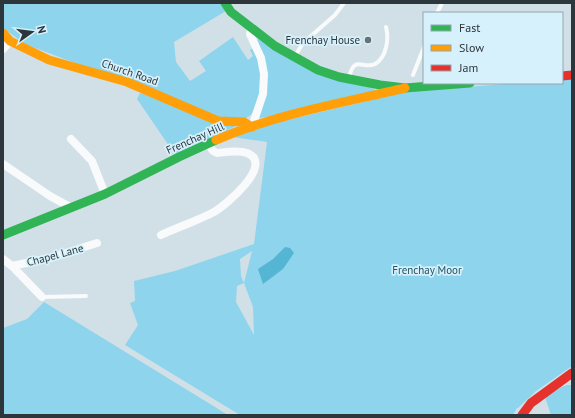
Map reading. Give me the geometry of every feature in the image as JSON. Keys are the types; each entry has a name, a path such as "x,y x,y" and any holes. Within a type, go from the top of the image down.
{"street":[{"path":"225,3 232,12 251,29 294,58 318,70 348,79 405,88 455,84"},
{"path":"251,29 250,34 261,58 264,74 263,94 252,127"},
{"name":"Church Road","path":"3,33 10,41 49,60 127,82 218,121 244,122 252,127"},
{"path":"3,49 10,41"},
{"name":"Frenchay Hill","path":"4,234 105,194 179,157 252,127 280,117 405,88"},
{"path":"71,139 92,161 105,194"},
{"path":"161,235 214,212 228,202 251,177 255,169 256,162 253,157 247,153 239,152 217,153 213,151 208,144"},
{"path":"3,164 50,196 70,207"},
{"name":"Chapel Lane","path":"12,266 50,258 97,243"},
{"name":"Chapel Lane","path":"3,259 12,266 42,297"},
{"path":"522,415 531,403 572,373"}],"lane":[{"path":"294,58 303,43 335,15 344,3"},
{"path":"438,12 442,3"},
{"path":"348,79 350,70 354,66 362,64 370,65 379,60 386,46 388,34 386,26"},
{"path":"413,75 423,50"},
{"path":"42,297 86,296"}],"green space":[{"path":"3,3 220,3 226,11 174,42 176,62 190,81 206,71 199,61 233,37 248,60 253,56 250,50 254,47 262,74 261,91 255,110 248,117 241,119 217,117 25,44 3,28"},
{"path":"258,39 378,91 259,118 266,94 256,41"},
{"name":"Frenchay Moor","path":"572,79 572,366 536,391 517,408 513,415 240,415 125,345 138,325 130,303 135,301 134,281 175,271 254,244 267,142 233,137 266,125 410,91 508,84 563,84 563,80","holes":["252,251 244,283 241,276 240,259","244,283 253,307 254,335 236,302 237,286"]},
{"path":"140,93 240,124 176,156 137,99"},
{"path":"44,302 228,415 3,415 3,328 27,319"},
{"path":"567,385 572,385 572,415 551,415 545,397 557,389"}],"shaded area":[{"path":"285,247 290,248 294,253 283,269 263,284 258,269 273,259"}],"traffic: fast":[{"path":"225,3 231,12 275,46 318,70 339,77 405,88 457,84"},
{"path":"3,235 105,194 216,140"}],"traffic: slow":[{"path":"3,33 10,41 49,60 127,82 218,121 244,122 252,127"},
{"path":"216,140 286,116 405,88"}],"traffic: jam":[{"path":"563,76 572,75"},
{"path":"522,415 531,403 572,373"}],"place":[{"name":"Frenchay House","path":"368,40"}]}
